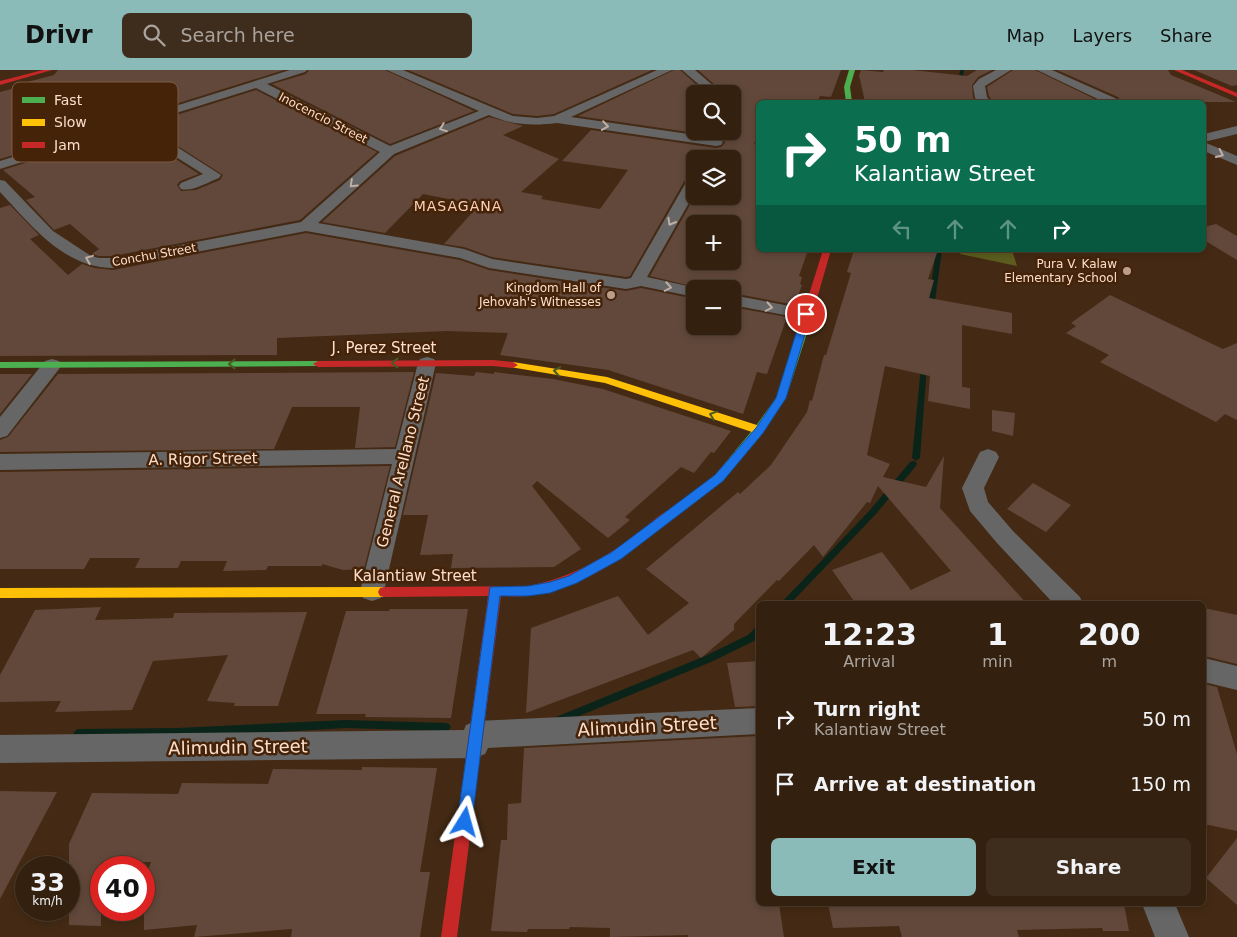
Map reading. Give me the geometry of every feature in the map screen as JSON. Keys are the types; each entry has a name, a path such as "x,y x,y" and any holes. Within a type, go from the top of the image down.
{"street":[{"path":"0,83 49,70"},
{"path":"178,109 301,70"},
{"path":"393,70 489,111 523,122 556,119 686,133"},
{"path":"556,119 666,70"},
{"path":"688,70 706,85"},
{"path":"849,100 847,87 852,70"},
{"path":"984,100 981,98 979,86 983,81 1005,70"},
{"path":"1043,70 1109,100"},
{"path":"1177,70 1237,95"},
{"name":"Inocencio Street","path":"256,84 389,151"},
{"path":"306,226 389,151 489,111"},
{"path":"1206,138 1237,130"},
{"path":"1206,147 1237,161"},
{"path":"178,153 214,175 186,186"},
{"path":"0,165 12,161"},
{"name":"Conchu Street","path":"0,184 48,234 85,259 98,263 113,263 306,226 464,254 489,262 626,284 641,281 686,290"},
{"path":"641,281 639,277 686,195"},
{"name":"Kalantiaw Street","path":"0,593 528,591 550,588 573,580 609,560 719,478 759,430 781,398 786,386 806,314 826,252"},
{"path":"741,302 806,314"},
{"name":"General Arellano Street","path":"372,591 427,363"},
{"name":"J. Perez Street","path":"0,365 494,363 553,370 607,380 759,430"},
{"path":"0,431 52,365"},
{"name":"A. Rigor Street","path":"0,462 406,456"},
{"path":"988,457 973,488 978,504 1005,537 1068,601"},
{"path":"449,937 495,591"},
{"path":"1206,670 1237,678"},
{"name":"Alimudin Street","path":"0,749 476,740 756,721"},
{"path":"1159,906 1172,937"}],"shaded area":[{"path":"960,252 1013,252 1017,266 960,254"}],"building":[{"path":"58,70 284,70 178,103 178,82 27,82 54,75"},
{"path":"309,70 385,70 474,111 390,144 272,84 306,74"},
{"path":"408,70 652,70 554,114 537,116 513,114"},
{"path":"674,70 680,70 697,85 686,85 686,132 578,116"},
{"path":"698,70 841,70 831,97 820,96 818,100 756,100 756,140 754,144 756,144 756,252 807,252 799,276 802,277 800,284 802,285 795,305 741,295 741,280 686,280 686,285 650,276 690,205 741,205 741,150 686,150 686,178 630,276 626,277 492,257 464,247 444,244 479,205 423,194 385,233 322,222 395,156 489,117 523,126 503,135 559,159 521,192 543,196 541,199 600,209 628,170 562,161 591,130 716,148 721,147 725,143 724,140 741,140 741,85 715,85"},
{"path":"861,70 883,72 884,70 912,70 967,76 977,70 992,70 978,77 972,85 973,98 975,100 865,100 859,75"},
{"path":"1013,70 1035,70 1097,100 992,100 987,87"},
{"path":"1057,70 1168,70 1171,75 1236,102 1120,100 1118,97"},
{"path":"1194,70 1237,70 1237,85 1232,86"},
{"path":"12,89 12,155 0,159 0,92"},
{"path":"256,90 377,152 300,220 113,256 92,254 99,249 70,224 54,230 26,200 35,197 3,170 28,162 178,161 199,174 180,181 177,185 181,191 196,190 220,180 223,175 178,146 178,115"},
{"path":"10,205 39,235 30,239 68,275 82,264 113,270 306,233 460,260 489,270 626,291 641,288 686,297 686,335 741,335 741,309 787,317 767,374 757,372 743,414 608,370 500,355 508,333 447,331 277,338 277,355 0,356 0,208"},
{"path":"1216,224 1237,236 1237,260 1206,241 1206,226"},
{"path":"853,252 937,252 928,279 934,280 929,298 1012,313 1012,334 962,325 962,387 970,388 970,409 928,401 930,376 885,366 867,455 890,464 883,477 926,487 944,456 940,508 1024,601 854,601 832,570 882,552 911,590 951,571 878,486 870,503 867,502 823,557 814,545 734,624 734,630 701,658 693,650 526,713 531,628 618,596 648,635 689,603 646,569 738,492 740,494 771,465 807,412 851,273 847,272"},
{"path":"1110,295 1223,349 1237,343 1237,420 1225,414 1216,422 1100,362 1109,355 1066,333 1076,326 1071,323"},
{"path":"414,372 395,447 355,448 360,407 292,407 274,449 0,452 0,440 8,437 58,374"},
{"path":"476,372 494,374 494,372 553,379 603,389 731,431 714,453 711,452 694,473 681,467 625,517 630,520 608,538 537,481 532,486 581,549 554,567 451,568 453,554 420,555 428,515 403,515 436,373 474,376"},
{"path":"0,374 32,374 0,414"},
{"path":"992,410 1015,413 1013,436 992,431"},
{"path":"390,466 364,569 343,570 322,564 322,566 268,566 266,570 223,571 227,561 181,561 178,568 135,568 140,558 90,558 84,569 0,569 0,472"},
{"path":"1033,483 1071,505 1046,532 1007,509"},
{"path":"101,607 95,620 173,618 174,613 307,612 278,706 234,706 235,703 207,701 228,655 153,661 132,710 55,712 61,701 0,702 0,675 35,610"},
{"path":"1206,608 1237,615 1237,664 1206,656"},
{"path":"390,609 468,609 451,718 365,717 366,714 316,714 346,611 389,611"},
{"path":"756,661 756,706 735,707 727,663"},
{"path":"1206,684 1217,687 1237,754 1237,831 1206,824"},
{"path":"756,736 756,906 779,906 784,937 688,937 688,935 610,937 610,928 570,927 569,929 528,929 527,932 491,931 501,840 507,840 508,804 521,803 524,748"},
{"path":"362,767 437,768 420,872 430,872 420,937 291,937 292,929 194,937 197,925 144,930 144,921 155,921 155,856 90,856 90,921 101,921 101,926 69,925 69,921 80,921 80,856 69,856 69,844 92,793 178,794 182,783 268,784 273,769 362,770"},
{"path":"0,791 57,792 23,856 15,856 15,871 0,899"},
{"path":"1237,838 1237,905 1206,878"},
{"path":"828,906 1124,906 1129,931 1103,931 1102,928 1017,930 1019,937 902,937 899,926 833,928"}],"waterway":[{"path":"958,100 962,70"},
{"path":"931,308 939,252"},
{"path":"916,458 924,366"},
{"path":"787,601 873,512 913,464"},
{"path":"559,720 708,659 751,638 756,633"},
{"path":"78,734 177,733 346,724 446,727"}],"traffic: fast":[{"path":"849,100 847,87 852,70"},
{"path":"676,511 719,478 759,430 781,398 802,333"},
{"path":"0,365 318,364"}],"traffic: slow":[{"path":"513,365 607,380 759,430"},
{"path":"0,593 384,592"}],"traffic: jam":[{"path":"0,83 49,70"},
{"path":"1177,70 1237,95"},
{"path":"802,333 826,252"},
{"path":"318,364 493,363 513,365"},
{"path":"384,592 528,591 549,587 569,580 606,561 624,550 676,511"},
{"path":"449,937 495,591"}],"place":[{"name":"Pura V. Kalaw Elementary School","path":"1127,271"},
{"name":"Kingdom Hall of Jehovah's Witnesses","path":"611,295"}],"district":[{"name":"MASAGANA","path":"458,206"}],"route":[{"path":"465,822 495,591 528,591 550,588 573,580 617,555 719,478 759,430 781,398 806,314"}]}
